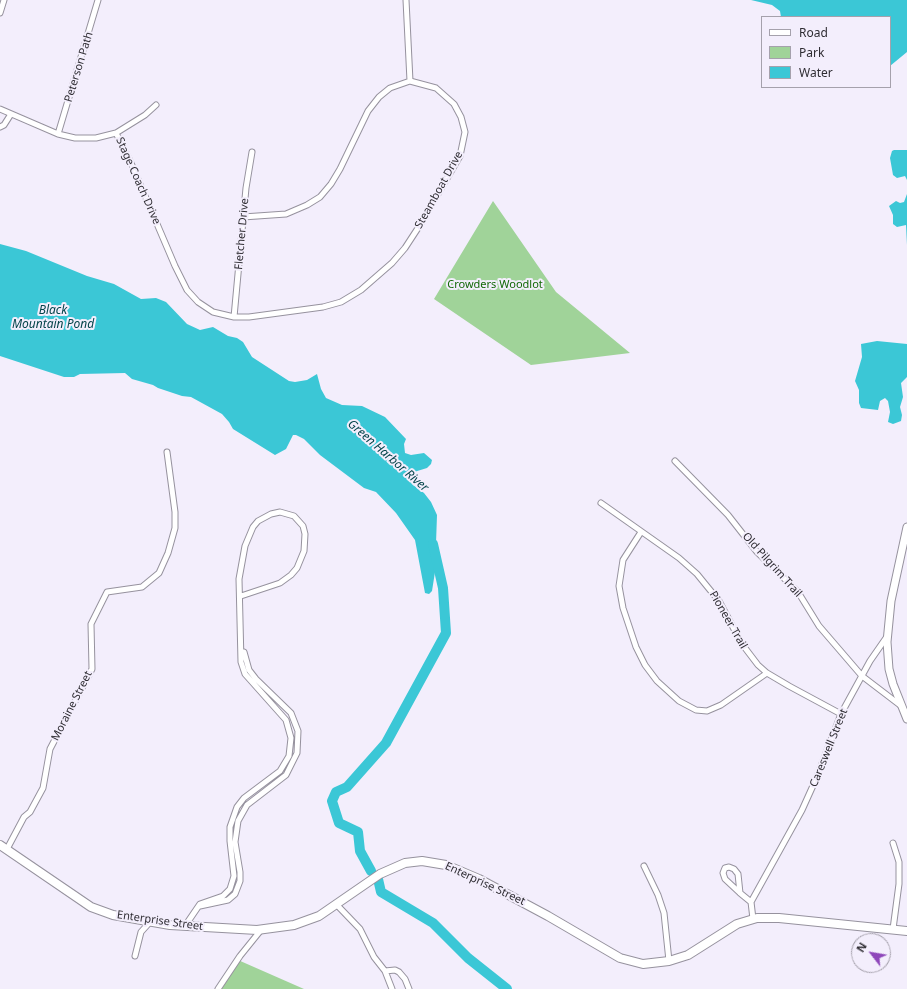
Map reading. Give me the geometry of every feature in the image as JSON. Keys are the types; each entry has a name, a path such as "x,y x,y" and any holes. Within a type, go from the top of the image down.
{"main road":[{"name":"Careswell Street","path":"887,637 895,583 907,527"},
{"path":"887,637 889,669 900,705 907,719"},
{"name":"Enterprise Street","path":"3,847 91,907 113,915 150,922 185,926 261,930 287,926 311,919 371,880 393,868 416,861 436,862 459,870 503,891 620,958 643,964 670,961 688,955 730,928 753,919 779,918 907,931"}],"street":[{"path":"0,13 4,0"},
{"name":"Peterson Path","path":"58,134 98,0"},
{"path":"243,217 286,214 308,206 320,197 337,174 374,102 390,88 410,81 406,0"},
{"name":"Steamboat Drive","path":"234,317 249,317 323,307 341,302 371,282 405,248 460,156 465,132 458,111 444,94 425,83 410,81"},
{"path":"116,134 145,115 156,105"},
{"name":"Stage Coach Drive","path":"0,110 58,134 85,139 116,134 131,162 175,266 187,290 205,307 218,313 234,317"},
{"path":"0,127 4,125 11,114"},
{"name":"Fletcher Drive","path":"234,317 243,217 252,152"},
{"name":"Moraine Street","path":"3,847 24,817 30,812 43,788 50,749 92,669 91,624 107,592 142,587 159,572 168,554 175,528 175,512 167,452"},
{"name":"Old Pilgrim Trail","path":"675,461 728,515 756,552 798,592 819,626 862,676 900,705"},
{"name":"Pioneer Trail","path":"601,503 679,558 709,587 726,612 742,644 754,660 767,673 841,714"},
{"path":"235,857 236,829 242,811 286,775 298,752 298,734 296,723 291,713 249,670 244,657 242,631 239,579 241,561 248,535 258,521 271,514 280,512 294,516 303,526 305,534 304,551 297,568 291,575 280,583 240,596"},
{"path":"642,532 624,560 619,575 619,591 636,646 645,665 657,681 679,701 696,710 707,711 721,705 767,673"},
{"path":"185,926 196,909 205,901 223,896 233,884 237,872 230,827 237,807 244,798 270,780 283,767 289,756 291,747 291,735 282,714 244,674 241,662 242,631"},
{"name":"Careswell Street","path":"751,902 776,854 802,810 816,779 841,714 862,676 887,637"},
{"path":"255,687 261,684"},
{"path":"291,735 298,734"},
{"path":"270,780 274,785"},
{"path":"237,807 242,811"},
{"path":"893,843 899,862 899,884 893,929"},
{"path":"644,866 664,913 670,961"},
{"path":"740,893 738,874 734,869 728,867 725,868 723,873 724,879 740,893 751,902 753,919"},
{"path":"336,904 360,929 374,957 385,971 392,989"},
{"path":"135,956 141,932 150,922"},
{"path":"218,989 240,956 261,930"},
{"path":"385,971 395,970 399,972 405,979 409,989"}],"green space":[{"name":"Crowders Woodlot","path":"493,201 556,292 630,353 531,365 434,299"},
{"path":"238,960 304,989 220,989"}],"water":[{"path":"751,0 907,0 907,52 891,65 891,16 781,16 780,11 772,5"},
{"path":"907,150 907,180 905,176 897,178 893,175 890,158 892,151"},
{"path":"907,194 907,245 906,225 897,227 893,224 893,215 889,206 896,201 900,203 904,202"},
{"name":"Black Mountain Pond","path":"0,244 26,251 87,276 114,284 141,299 156,298 166,302 187,324 200,330 213,327 228,336 237,338 243,342 252,357 289,381 295,382 307,380 317,374 321,389 326,398 342,405 362,406 385,417 406,439 404,444 405,453 411,455 424,453 432,460 431,464 427,468 414,472 411,480 413,485 424,493 431,502 437,515 435,572 432,591 429,594 425,593 415,540 396,513 376,492 364,488 320,455 304,439 293,435 286,449 275,455 233,429 222,414 191,397 182,396 132,379 125,373 80,374 74,377 64,377 0,356"},
{"path":"877,341 907,344 907,377 901,383 903,397 900,407 902,415 901,421 893,424 888,422 890,412 888,401 885,398 880,401 878,410 861,408 859,403 859,390 855,381 862,357 861,344"}],"waterway":[{"name":"Green Harbor River","path":"371,871 360,851 358,832 339,823 332,801 336,792 347,787 386,743 446,633 443,588 433,544"},
{"name":"Green Harbor River","path":"378,879 381,892 433,923 468,958 507,989"}]}
